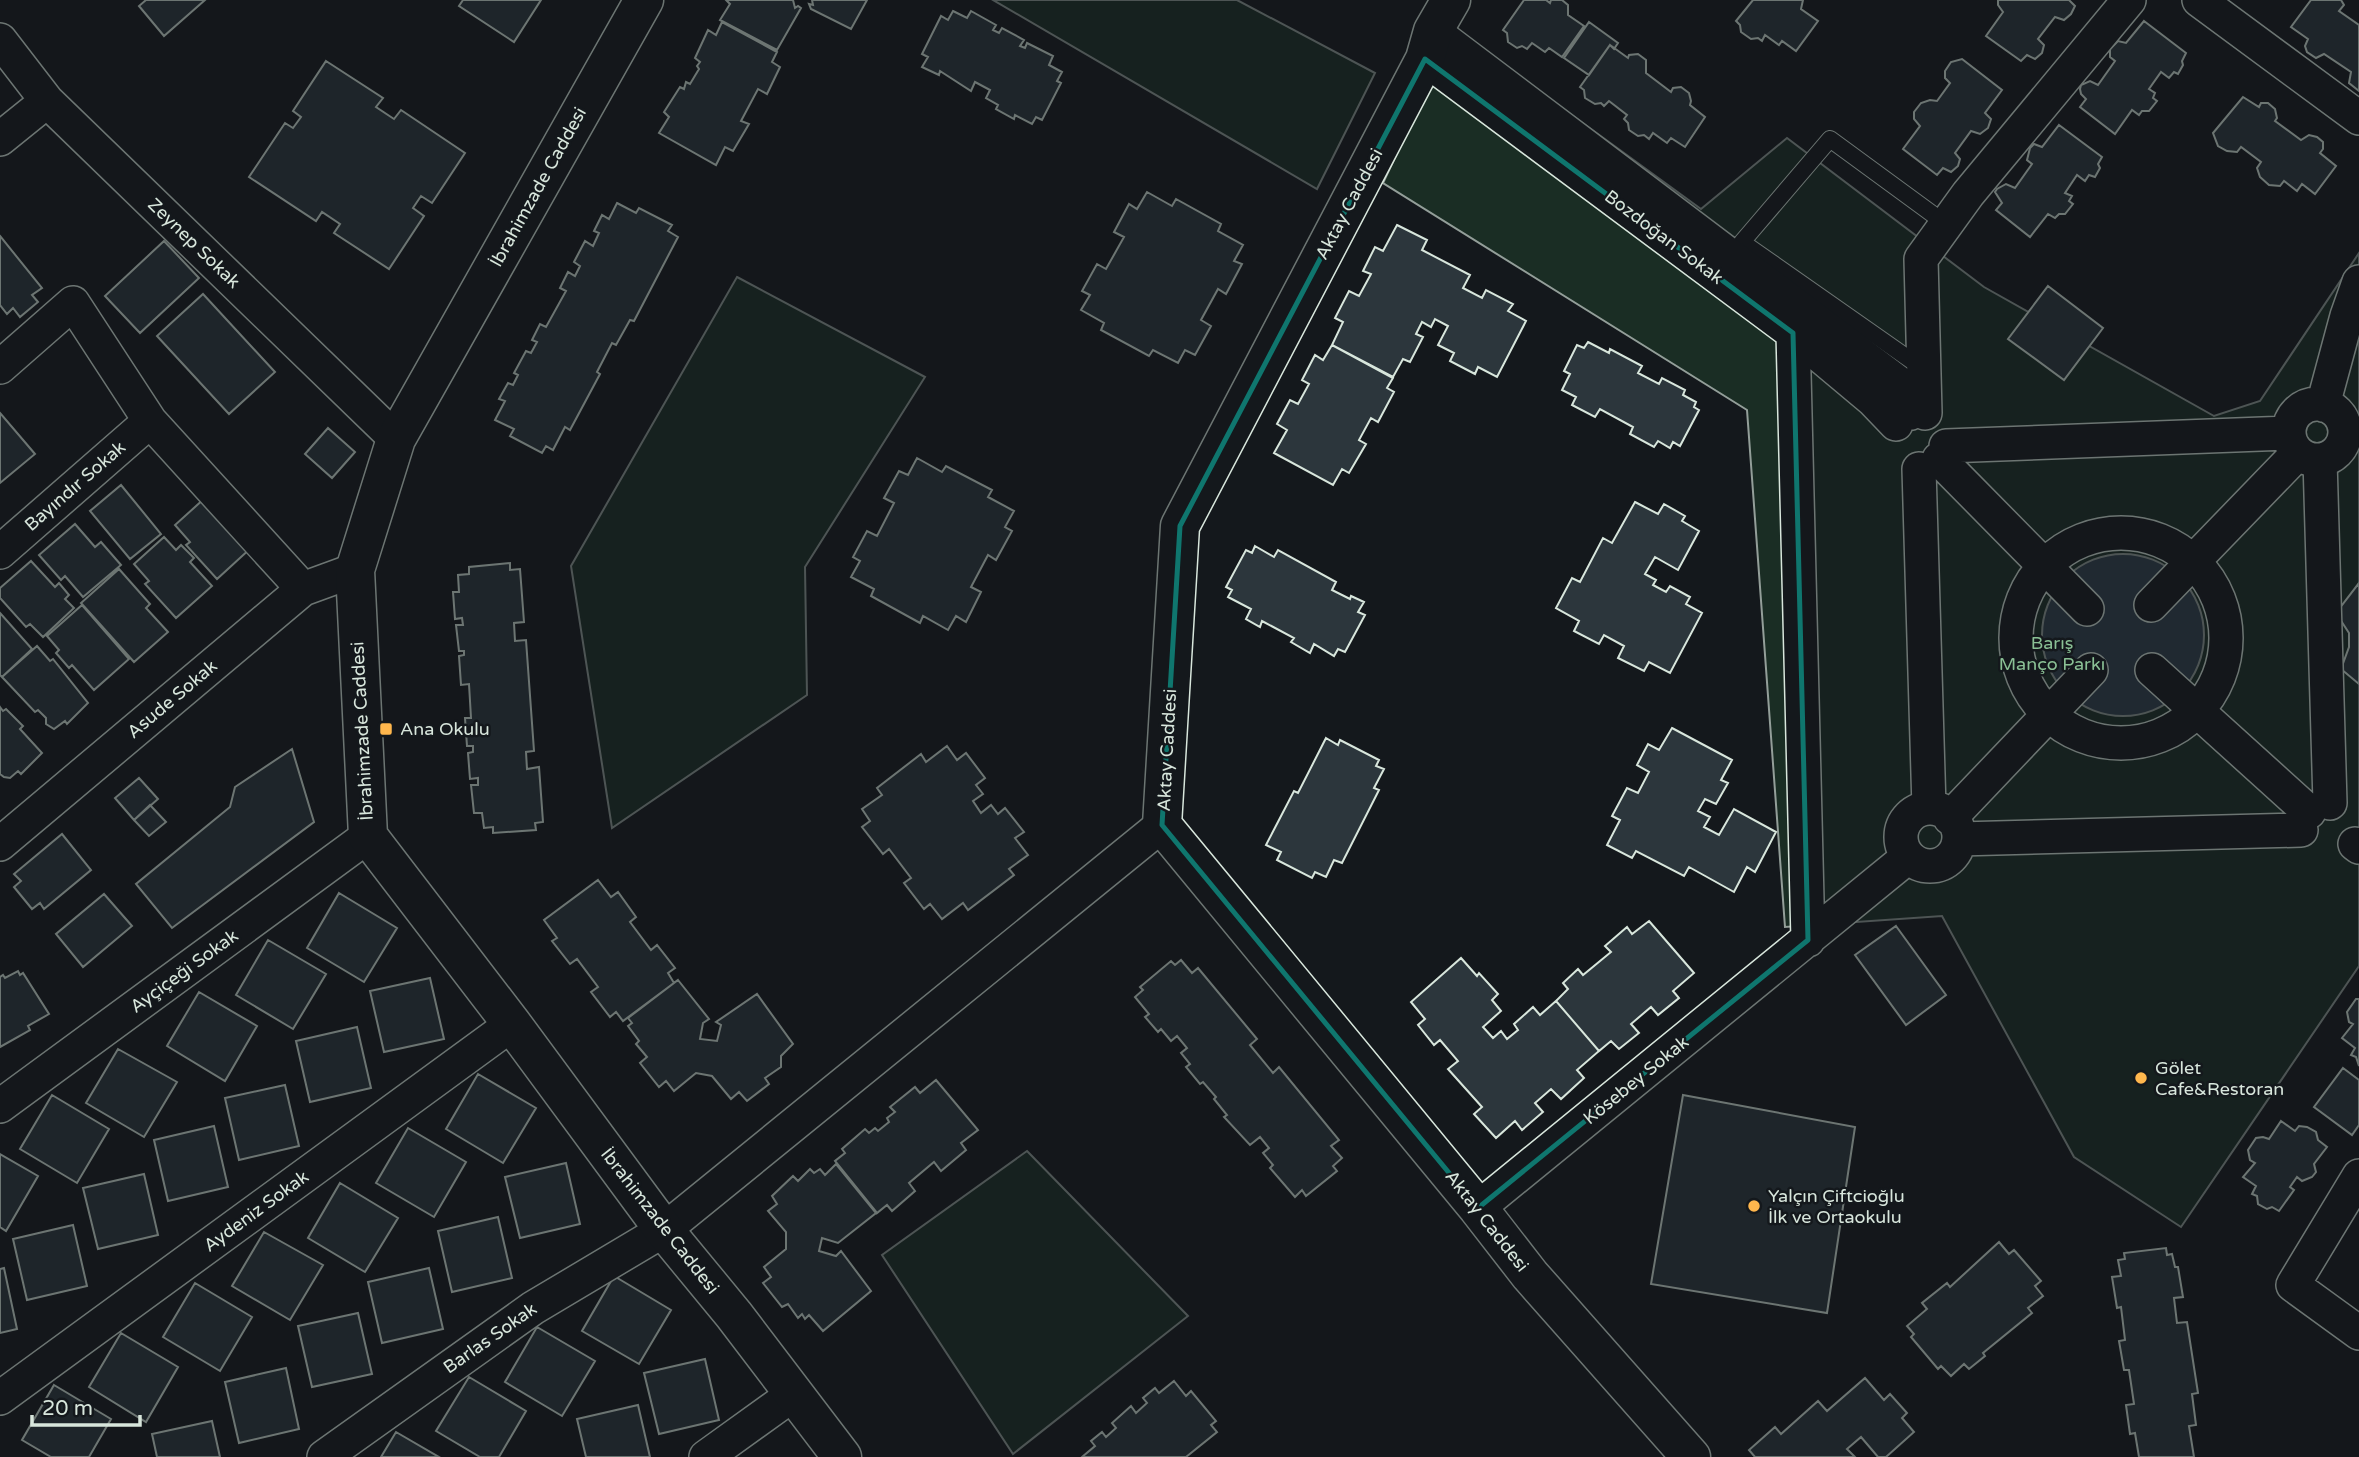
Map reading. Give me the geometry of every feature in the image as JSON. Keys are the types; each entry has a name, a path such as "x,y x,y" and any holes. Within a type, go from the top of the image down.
{"main road":[{"name":"İbrahimzade Caddesi","path":"643,0 396,439 355,570 368,836 512,1024 664,1230 734,1315 842,1457"},
{"name":"Aktay Caddesi","path":"1436,30 1180,526 1162,825 1478,1208 1530,1275 1691,1457"}],"street":[{"path":"1911,417 1924,369 1921,260 1968,194 2129,0"},
{"path":"2199,0 2359,118"},
{"path":"1436,30 1904,387 1911,417"},
{"name":"Bozdoğan Sokak","path":"1436,30 1872,400 1911,417"},
{"name":"Zeynep Sokak","path":"0,40 47,101 396,439"},
{"path":"0,139 47,101"},
{"path":"1935,458 2302,448 2332,456 2343,442 2345,433 2341,410 2347,316 2359,282"},
{"path":"0,367 73,303 150,421 303,589"},
{"path":"1793,333 1801,946"},
{"path":"2313,815 2302,448 2291,420 2297,412 2314,404 2341,410"},
{"name":"Bayındır Sokak","path":"0,552 150,421"},
{"path":"2151,605 2302,448"},
{"path":"1935,458 2087,609"},
{"path":"1935,458 1946,822 1956,849 1944,862 1925,865 1908,857 1901,840 1905,821 1919,810 1946,822 2313,815"},
{"path":"2136,533 2165,541 2196,556 2222,607 2227,636 2223,665 2200,715 2170,731 2144,740 2116,743 2088,738 2048,718 2026,684 2017,657 2016,629 2021,602 2041,563 2078,541 2108,534 2136,533"},
{"name":"Asude Sokak","path":"0,844 303,589 355,570"},
{"path":"1946,822 2091,670"},
{"path":"2152,670 2313,815"},
{"name":"Barlas Sokak","path":"324,1457 533,1308 664,1230 1162,825"},
{"name":"Ayçiçeği Sokak","path":"0,1106 368,836"},
{"name":"Kösebey Sokak","path":"1478,1208 1908,857"},
{"name":"Aydeniz Sokak","path":"0,1398 512,1024"},
{"path":"2359,1176 2293,1284 2359,1333"},
{"path":"706,1457 795,1393"}],"lane":[{"path":"1924,369 1742,242 1830,139 1946,224"}],"path":[{"path":"2121,521 2159,526 2193,544 2196,556 2219,572 2235,606 2239,644 2230,682 2210,713 2200,715 2180,737 2144,750 2119,751 2106,751 2070,739 2048,718 2039,716 2018,684 2008,648 2010,610 2025,575 2041,563 2050,546 2084,528 2121,521"}],"highlighted area":[{"path":"1425,59 1793,333 1808,940 1478,1208 1162,825 1180,526"}],"green space":[{"path":"993,0 1237,0 1375,73 1317,189"},
{"name":"Barış Manço Parkı","path":"1455,30 1701,209 1787,138 1984,287 2214,416 2260,401 2359,253 2359,966 2181,1227 2074,1157 1942,916 1785,927 1747,410 1383,183"},
{"path":"737,277 925,377 805,567 807,695 612,828 571,566"},
{"path":"1027,1151 1188,1316 1013,1454 882,1255"}],"water":[{"path":"2123,554 2154,561 2180,578 2197,604 2204,635 2197,666 2180,692 2154,709 2123,716 2092,709 2066,692 2049,666 2042,635 2049,604 2066,578 2092,561"}],"building":[{"path":"146,0 205,0 164,36 139,6"},
{"path":"463,0 541,0 514,42 459,6"},
{"path":"726,0 793,0 795,8 801,8 777,50 720,20 730,4"},
{"path":"812,0 867,0 851,29 811,9 809,4 813,5"},
{"path":"1524,0 1546,0 1550,3 1551,0 1562,0 1568,5 1568,15 1584,26 1562,57 1549,48 1545,52 1532,43 1527,49 1522,46 1517,48 1508,42 1507,33 1503,30"},
{"path":"1753,0 1803,0 1801,9 1818,21 1796,51 1782,41 1779,45 1765,35 1762,41 1758,38 1751,39 1741,32 1736,21"},
{"path":"1998,0 2069,0 2075,6 2064,20 2055,17 2038,39 2044,45 2042,53 2035,59 2027,55 2021,61 1986,36 2003,12"},
{"path":"2311,0 2341,0 2344,5 2339,11 2359,25 2359,91 2349,83 2351,72 2324,54 2316,58 2307,52 2305,46 2308,39 2291,27"},
{"path":"953,11 967,18 971,11 996,25 993,30 999,33 1002,28 1024,40 1020,46 1025,48 1027,43 1053,56 1049,65 1062,72 1057,81 1061,83 1042,120 1036,117 1032,124 1015,115 1014,119 996,109 998,105 986,98 990,90 975,82 971,91 940,71 939,75 922,67 928,57 922,54 941,16 948,20"},
{"path":"2144,21 2186,53 2183,65 2178,74 2174,72 2169,78 2161,72 2149,89 2155,93 2153,98 2157,101 2149,111 2142,111 2139,115 2132,110 2115,134 2080,107 2086,99 2081,94 2081,85 2090,81 2098,85 2115,61 2110,57 2110,49 2118,41 2126,43"},
{"path":"722,22 777,52 772,62 780,67 767,94 758,89 741,121 749,124 733,151 725,147 716,165 659,133 669,117 664,112 680,87 684,89 686,82 690,84 699,69 697,66 700,62 695,58 708,30 716,35"},
{"path":"1589,22 1618,43 1614,49 1610,45 1589,75 1564,58"},
{"path":"1610,45 1628,58 1629,55 1638,54 1646,60 1646,73 1671,92 1673,88 1681,87 1689,93 1690,105 1705,117 1685,147 1671,138 1667,143 1653,133 1649,139 1644,135 1638,136 1629,130 1624,119 1627,115 1609,101 1604,106 1585,98 1584,90 1580,87"},
{"path":"1962,59 2002,90 1985,113 1991,119 1988,128 1980,134 1971,131 1955,153 1960,159 1958,166 1951,172 1943,168 1937,175 1903,149 1920,126 1914,119 1914,112 1921,103 1937,101 1950,83 1945,78 1945,71 1951,62"},
{"path":"326,61 383,98 376,107 394,119 401,110 465,153 432,203 421,196 413,208 424,216 389,269 334,233 340,224 322,212 316,221 249,177 285,123 293,128 301,117 293,111"},
{"path":"2243,97 2259,107 2261,103 2268,103 2275,109 2275,121 2301,140 2309,135 2323,142 2320,153 2336,166 2315,194 2302,184 2297,191 2284,181 2280,186 2269,185 2260,177 2257,168 2261,162 2241,147 2237,152 2218,146 2213,133"},
{"path":"2059,125 2102,157 2098,164 2100,168 2095,177 2089,175 2085,181 2077,175 2065,193 2072,196 2069,201 2073,204 2065,214 2059,214 2055,218 2048,214 2030,237 1996,210 2002,203 1995,192 2006,184 2015,188 2032,164 2027,160 2030,148 2034,144 2042,147"},
{"path":"1147,192 1172,206 1176,199 1221,224 1218,231 1243,245 1234,261 1242,264 1226,294 1218,289 1201,320 1211,326 1195,355 1185,350 1178,363 1153,350 1149,356 1101,330 1104,323 1081,310 1090,295 1082,291 1097,264 1106,269 1124,237 1114,232 1129,204 1137,209"},
{"path":"617,203 636,213 639,208 672,225 668,231 678,237 634,321 630,320 616,345 612,343 597,372 600,374 570,430 565,427 553,450 546,446 542,453 510,436 514,429 495,420 505,401 499,399 508,383 513,385 518,375 514,373 526,351 531,353 537,342 532,340 540,324 546,327 566,291 560,288 568,272 575,276 580,266 574,262 585,241 593,246 599,233 594,231 602,215 609,219"},
{"path":"1397,225 1427,240 1422,250 1470,275 1463,288 1482,298 1486,290 1513,304 1508,311 1526,321 1497,377 1478,367 1475,374 1450,361 1454,353 1438,345 1448,326 1435,319 1431,327 1422,322 1416,334 1423,337 1410,362 1403,359 1393,377 1332,345 1343,322 1335,318 1349,291 1359,296 1371,274 1363,271 1375,247 1383,251"},
{"path":"0,236 42,288 32,295 38,302 20,317 13,308 7,314 0,305"},
{"path":"164,241 199,278 140,333 105,296"},
{"path":"2048,286 2103,328 2064,380 2008,339"},
{"path":"203,294 275,372 229,414 157,336"},
{"path":"1588,342 1609,353 1610,349 1642,366 1638,373 1659,384 1662,378 1685,390 1683,395 1696,402 1694,407 1699,410 1680,446 1673,442 1670,448 1658,441 1654,447 1630,434 1633,427 1600,409 1595,417 1572,405 1576,397 1562,390 1570,374 1564,371 1577,345 1584,348"},
{"path":"1332,345 1393,378 1387,388 1394,392 1378,422 1371,418 1359,440 1366,444 1349,473 1342,469 1333,485 1274,453 1287,430 1277,424 1290,400 1298,404 1309,384 1302,380 1315,355 1323,360"},
{"path":"0,413 35,454 0,483"},
{"path":"328,428 355,452 332,478 305,454"},
{"path":"917,458 942,472 946,466 992,490 988,497 1014,511 1005,527 1012,531 996,560 988,555 971,587 981,592 966,622 956,616 948,630 923,616 920,623 871,596 874,589 851,577 860,561 853,557 867,531 877,536 894,503 884,498 899,471 908,475"},
{"path":"121,485 161,534 130,559 90,511"},
{"path":"205,498 252,547 217,579 186,545 190,542 175,525"},
{"path":"1635,502 1658,514 1664,504 1685,516 1682,521 1699,531 1678,570 1655,557 1645,574 1656,580 1653,585 1666,592 1670,586 1690,597 1686,604 1702,613 1670,673 1649,662 1644,671 1618,658 1624,646 1604,635 1599,644 1574,631 1579,621 1556,608 1572,578 1580,582 1603,538 1612,543"},
{"path":"75,524 95,547 101,542 121,565 83,597 65,576 61,580 39,555"},
{"path":"164,537 176,550 181,545 194,558 190,562 212,586 176,618 145,584 149,581 134,564"},
{"path":"1255,546 1274,557 1278,550 1336,582 1332,590 1350,599 1351,596 1364,602 1358,612 1365,615 1345,652 1338,649 1334,656 1314,644 1310,653 1291,642 1294,638 1262,621 1260,627 1246,619 1251,609 1228,597 1232,590 1226,587 1246,550 1252,553"},
{"path":"31,561 55,587 59,583 69,595 65,599 74,608 43,637 30,624 26,627 0,598 0,588"},
{"path":"510,563 510,570 520,569 524,622 514,623 515,641 526,640 534,751 526,752 527,769 539,767 543,822 535,823 536,830 493,833 493,827 484,828 482,813 474,813 471,785 478,785 478,778 470,779 468,753 473,752 473,746 467,746 465,718 471,718 469,684 461,685 459,656 464,655 464,651 459,651 456,625 463,625 462,618 455,619 453,592 459,592 458,575 469,574 469,567"},
{"path":"119,569 150,604 146,608 168,632 134,662 81,603"},
{"path":"2359,583 2359,684 2341,669 2349,647 2349,633 2336,613"},
{"path":"82,605 129,659 94,690 72,665 69,668 56,653 59,650 47,636"},
{"path":"0,613 32,649 2,677 0,675"},
{"path":"37,646 50,661 53,659 88,703 67,724 65,721 54,729 46,724 46,718 38,710 35,712 2,677"},
{"path":"0,707 3,711 6,709 23,726 20,729 42,753 21,774 18,771 10,778 0,774"},
{"path":"1672,728 1732,760 1721,780 1728,783 1716,804 1705,799 1698,811 1710,817 1704,827 1719,835 1734,809 1776,832 1755,872 1747,867 1734,892 1689,867 1684,876 1636,851 1632,858 1607,845 1620,820 1612,816 1627,788 1638,793 1649,772 1637,765 1648,744 1659,750"},
{"path":"1326,738 1338,745 1340,740 1379,760 1376,766 1384,769 1374,788 1379,790 1342,863 1334,860 1326,877 1315,872 1312,878 1277,860 1281,852 1266,845 1294,791 1298,793"},
{"path":"947,746 957,760 966,753 985,778 976,785 983,794 973,801 981,813 991,805 998,814 1005,808 1024,832 1015,838 1028,855 1009,869 1014,875 968,910 963,903 942,919 930,904 924,909 904,883 911,878 889,849 883,854 862,827 870,821 862,809 882,795 877,788 921,754 926,762"},
{"path":"292,749 314,822 172,928 136,884 230,807 235,787"},
{"path":"139,778 158,799 134,820 115,798"},
{"path":"150,805 166,822 149,836 134,820"},
{"path":"62,834 91,870 44,909 40,903 32,909 14,887 21,881 14,874"},
{"path":"598,880 611,897 618,892 636,917 630,922 651,950 657,945 675,968 668,973 674,983 623,1021 616,1012 610,1017 591,992 598,987 577,959 570,964 552,941 557,938 544,920"},
{"path":"339,893 397,928 364,982 307,948"},
{"path":"104,894 132,926 83,967 56,934"},
{"path":"1649,921 1694,973 1673,991 1679,998 1658,1015 1651,1007 1631,1024 1639,1033 1619,1049 1611,1041 1599,1051 1556,1001 1568,989 1563,983 1578,969 1583,975 1611,952 1605,946 1627,927 1632,934"},
{"path":"1896,926 1946,995 1906,1025 1855,955"},
{"path":"268,940 326,974 293,1029 236,995"},
{"path":"1461,958 1498,994 1492,1000 1501,1011 1483,1027 1493,1038 1501,1031 1507,1039 1518,1030 1514,1024 1533,1007 1540,1015 1556,1001 1599,1051 1577,1070 1584,1078 1561,1099 1551,1089 1535,1103 1543,1112 1522,1130 1515,1121 1496,1138 1474,1114 1482,1107 1448,1069 1458,1061 1440,1040 1434,1045 1418,1025 1425,1019 1411,1002"},
{"path":"1181,960 1192,973 1198,968 1257,1039 1250,1045 1273,1073 1279,1067 1339,1140 1331,1146 1342,1158 1333,1166 1337,1171 1306,1196 1302,1190 1295,1197 1270,1168 1273,1165 1263,1153 1269,1148 1260,1137 1250,1145 1224,1117 1227,1115 1214,1099 1216,1097 1203,1082 1200,1084 1186,1067 1190,1064 1181,1053 1187,1048 1177,1036 1171,1041 1161,1029 1158,1032 1145,1017 1149,1014 1135,997 1143,990 1140,987 1171,961 1175,965"},
{"path":"18,971 20,975 23,973 49,1014 28,1026 30,1030 0,1047 0,977 3,975 5,978"},
{"path":"430,978 444,1039 384,1052 370,991"},
{"path":"678,980 709,1019 703,1023 700,1039 717,1041 721,1025 716,1022 757,994 793,1044 781,1056 781,1067 765,1078 769,1084 747,1101 739,1092 731,1099 712,1076 696,1073 674,1091 666,1081 659,1087 640,1063 647,1057 636,1044 639,1041 628,1026 632,1023 628,1018"},
{"path":"199,992 257,1026 225,1081 167,1046"},
{"path":"2356,999 2359,999 2359,1066 2356,1057 2351,1055 2355,1048 2342,1038 2353,1024 2349,1022 2347,1012"},
{"path":"357,1027 371,1088 310,1102 296,1041"},
{"path":"118,1049 177,1082 144,1137 86,1103"},
{"path":"2343,1068 2359,1080 2359,1125 2352,1135 2314,1107"},
{"path":"478,1074 536,1108 503,1163 446,1129"},
{"path":"936,1080 978,1130 961,1143 966,1150 941,1171 934,1162 909,1183 915,1191 892,1211 887,1205 877,1213 835,1161 845,1153 842,1149 865,1129 869,1133 875,1128 878,1131 889,1122 887,1118 895,1112 890,1107 915,1087 920,1093"},
{"path":"285,1085 299,1146 239,1160 225,1098"},
{"path":"52,1095 109,1129 77,1183 20,1149"},
{"name":"Yalçın Çiftcioğlu İlk ve Ortaokulu","path":"1683,1095 1855,1127 1827,1313 1651,1284"},
{"path":"2281,1121 2295,1131 2299,1126 2316,1132 2318,1140 2327,1147 2314,1164 2316,1172 2302,1181 2297,1177 2290,1187 2294,1190 2279,1211 2258,1204 2257,1196 2252,1194 2256,1186 2243,1177 2255,1163 2250,1160 2248,1150 2256,1138 2269,1139"},
{"path":"214,1126 228,1187 168,1201 154,1140"},
{"path":"408,1128 466,1162 434,1217 376,1183"},
{"path":"0,1154 38,1176 6,1231 0,1227"},
{"path":"566,1163 580,1224 520,1238 505,1177"},
{"path":"836,1164 876,1213 838,1243 822,1238 819,1251 836,1256 841,1251 871,1291 823,1331 809,1315 805,1319 802,1314 798,1318 788,1304 782,1307 763,1283 771,1277 764,1267 786,1249 786,1232 768,1211 777,1204 772,1196 793,1176 798,1181 810,1169 814,1173 820,1169 825,1175"},
{"path":"144,1174 158,1235 98,1249 83,1188"},
{"path":"340,1183 398,1218 365,1272 308,1238"},
{"path":"498,1217 512,1278 452,1292 438,1231"},
{"path":"73,1225 87,1286 27,1300 13,1239"},
{"path":"264,1232 323,1265 290,1320 232,1286"},
{"path":"1999,1242 2009,1254 2014,1250 2041,1281 2035,1286 2043,1296 2028,1308 2032,1313 1983,1353 1985,1356 1969,1369 1964,1364 1951,1376 1941,1366 1938,1369 1911,1337 1914,1334 1907,1326 1927,1309 1922,1303 1947,1283 1950,1287"},
{"path":"2166,1248 2167,1255 2172,1254 2175,1267 2178,1267 2183,1297 2174,1298 2177,1323 2187,1322 2198,1393 2192,1394 2196,1425 2189,1426 2194,1457 2139,1457 2135,1433 2130,1434 2126,1405 2134,1404 2129,1370 2124,1370 2119,1341 2125,1340 2121,1307 2117,1308 2112,1277 2121,1276 2118,1260 2125,1259 2124,1253"},
{"path":"4,1268 17,1329 0,1333 0,1269"},
{"path":"429,1268 443,1329 382,1343 368,1282"},
{"path":"614,1276 671,1310 639,1364 582,1331"},
{"path":"195,1283 252,1317 220,1371 163,1337"},
{"path":"358,1313 372,1374 312,1387 298,1326"},
{"path":"537,1327 595,1361 562,1416 505,1382"},
{"path":"121,1333 178,1367 146,1422 89,1387"},
{"path":"705,1359 719,1420 659,1434 644,1373"},
{"path":"286,1368 299,1429 239,1443 225,1382"},
{"path":"469,1377 526,1411 499,1457 480,1457 436,1431"},
{"path":"1865,1378 1884,1400 1890,1394 1907,1413 1902,1418 1914,1432 1886,1457 1878,1457 1861,1437 1847,1449 1855,1457 1755,1457 1749,1450 1775,1427 1781,1434 1818,1401 1827,1411"},
{"path":"1174,1381 1186,1396 1191,1391 1216,1421 1211,1425 1217,1432 1186,1457 1082,1457 1095,1446 1091,1441 1102,1432 1106,1437 1116,1428 1112,1423 1131,1406 1136,1413 1147,1403 1143,1398 1155,1388 1159,1393"},
{"path":"54,1385 111,1419 89,1457 51,1457 22,1440"},
{"path":"638,1405 650,1457 586,1457 577,1419"},
{"path":"212,1421 220,1457 157,1457 152,1434"},
{"path":"396,1432 439,1457 381,1457"}],"place":[{"name":"Ana Okulu","path":"386,729"},
{"name":"Gölet Cafe&Restoran","path":"2141,1078"},
{"name":"Yalçın Çiftcioğlu İlk ve Ortaokulu","path":"1754,1206"}]}
